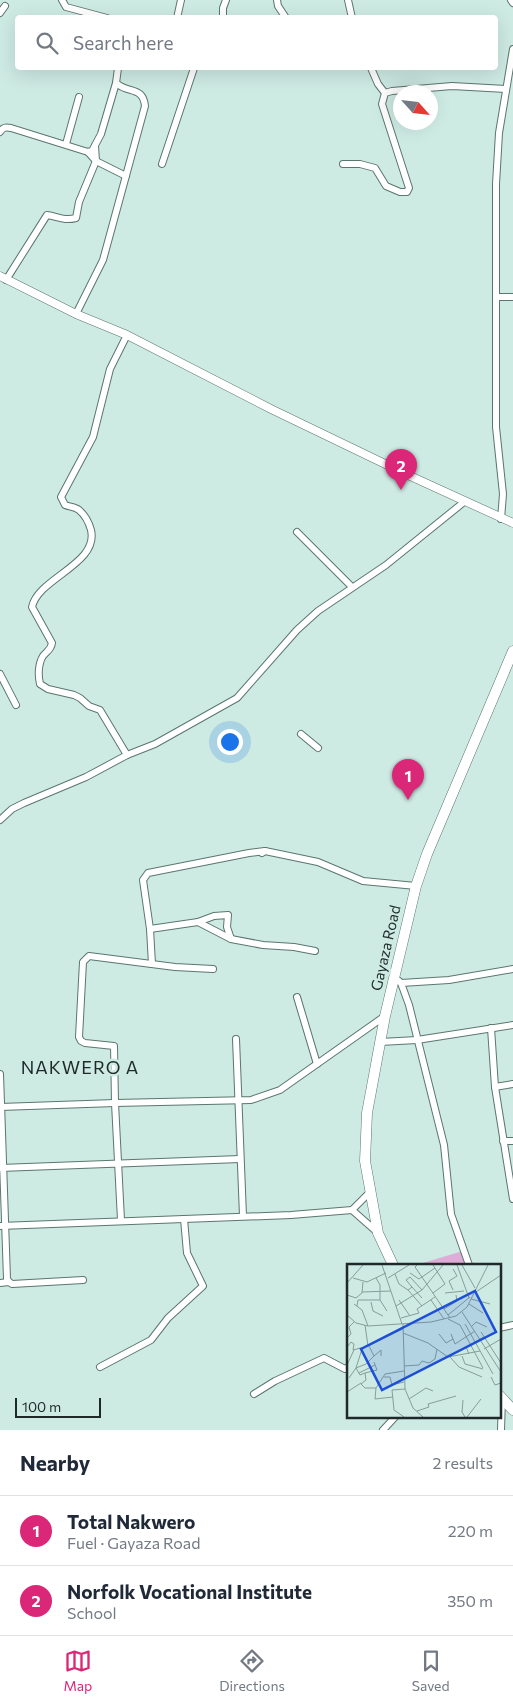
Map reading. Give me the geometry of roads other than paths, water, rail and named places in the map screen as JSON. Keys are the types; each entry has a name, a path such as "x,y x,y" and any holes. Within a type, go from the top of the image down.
{"main road":[{"name":"Gayaza Road","path":"393,1264 378,1233 365,1161 367,1113 385,1016 398,980 416,886 434,835 513,651"},
{"path":"500,1396 513,1410"}],"street":[{"path":"62,0 66,7 96,15"},
{"path":"178,15 181,0"},
{"path":"223,15 226,0"},
{"path":"276,0 284,15"},
{"path":"348,0 351,15"},
{"path":"0,13 5,6"},
{"path":"502,519 503,494 496,427 496,184 499,133 513,49"},
{"path":"88,152 92,151 101,134 116,84 118,70"},
{"path":"162,164 193,70"},
{"path":"373,70 378,84 385,93"},
{"path":"76,314 103,260 145,106 144,98 141,94 116,84"},
{"path":"385,93 452,86 508,86"},
{"path":"342,164 370,166 378,171 386,186 404,193 408,191 408,184 384,110 383,100 385,93"},
{"path":"66,144 79,97"},
{"path":"0,132 6,127 66,144 88,152 96,161 126,176"},
{"path":"95,146 96,161 79,202 76,218 65,221 58,217 47,215 3,278 76,314 127,335 272,409 513,524"},
{"path":"496,297 513,297"},
{"path":"127,335 110,369 93,437 61,497 65,505 78,509 90,525 92,534 90,544 82,556 40,592 34,600 32,607 52,643 51,648 42,660 39,673 40,684 48,689 74,695 89,706 100,710 128,755"},
{"path":"0,820 5,814 24,803 86,777 128,755 155,744 237,698 318,611 386,565 464,502"},
{"path":"297,532 352,587"},
{"path":"0,674 16,705"},
{"path":"301,734 318,748"},
{"path":"152,964 150,929 143,880 148,873 249,853 263,852 318,862 363,881 416,886"},
{"path":"150,929 198,922 214,916 228,915 227,927 231,939"},
{"path":"198,922 231,939 263,945 294,947 315,952"},
{"path":"121,1220 114,1046 81,1042 78,1037 83,962 89,956 175,967 213,969"},
{"path":"469,1264 452,1214 444,1144 409,1005 398,980 449,980 513,969"},
{"path":"297,997 317,1064"},
{"path":"1,1107 251,1100 280,1090 385,1016"},
{"path":"380,1042 417,1040 513,1025"},
{"path":"491,1028 495,1087 513,1199"},
{"path":"236,1040 243,1216"},
{"path":"0,1074 3,1226 7,1279 9,1282"},
{"path":"495,1087 513,1084"},
{"path":"504,1142 513,1141"},
{"path":"2,1168 240,1159"},
{"path":"3,1226 121,1220 184,1220 352,1210 370,1192"},
{"path":"352,1210 378,1233"},
{"path":"100,1368 151,1340 168,1318 203,1286 187,1253 184,1220"},
{"path":"0,1283 83,1280"},
{"path":"500,1328 513,1325"},
{"path":"254,1394 275,1381 324,1358 345,1369 347,1368"},
{"path":"500,1396 502,1430"},
{"path":"383,1430 394,1418"}],"place":[{"name":"Norfolk Vocational Institute","path":"401,490"},
{"name":"Total Nakwero","path":"408,800"}],"district":[{"name":"NAKWERO A","path":"80,1068"}]}
